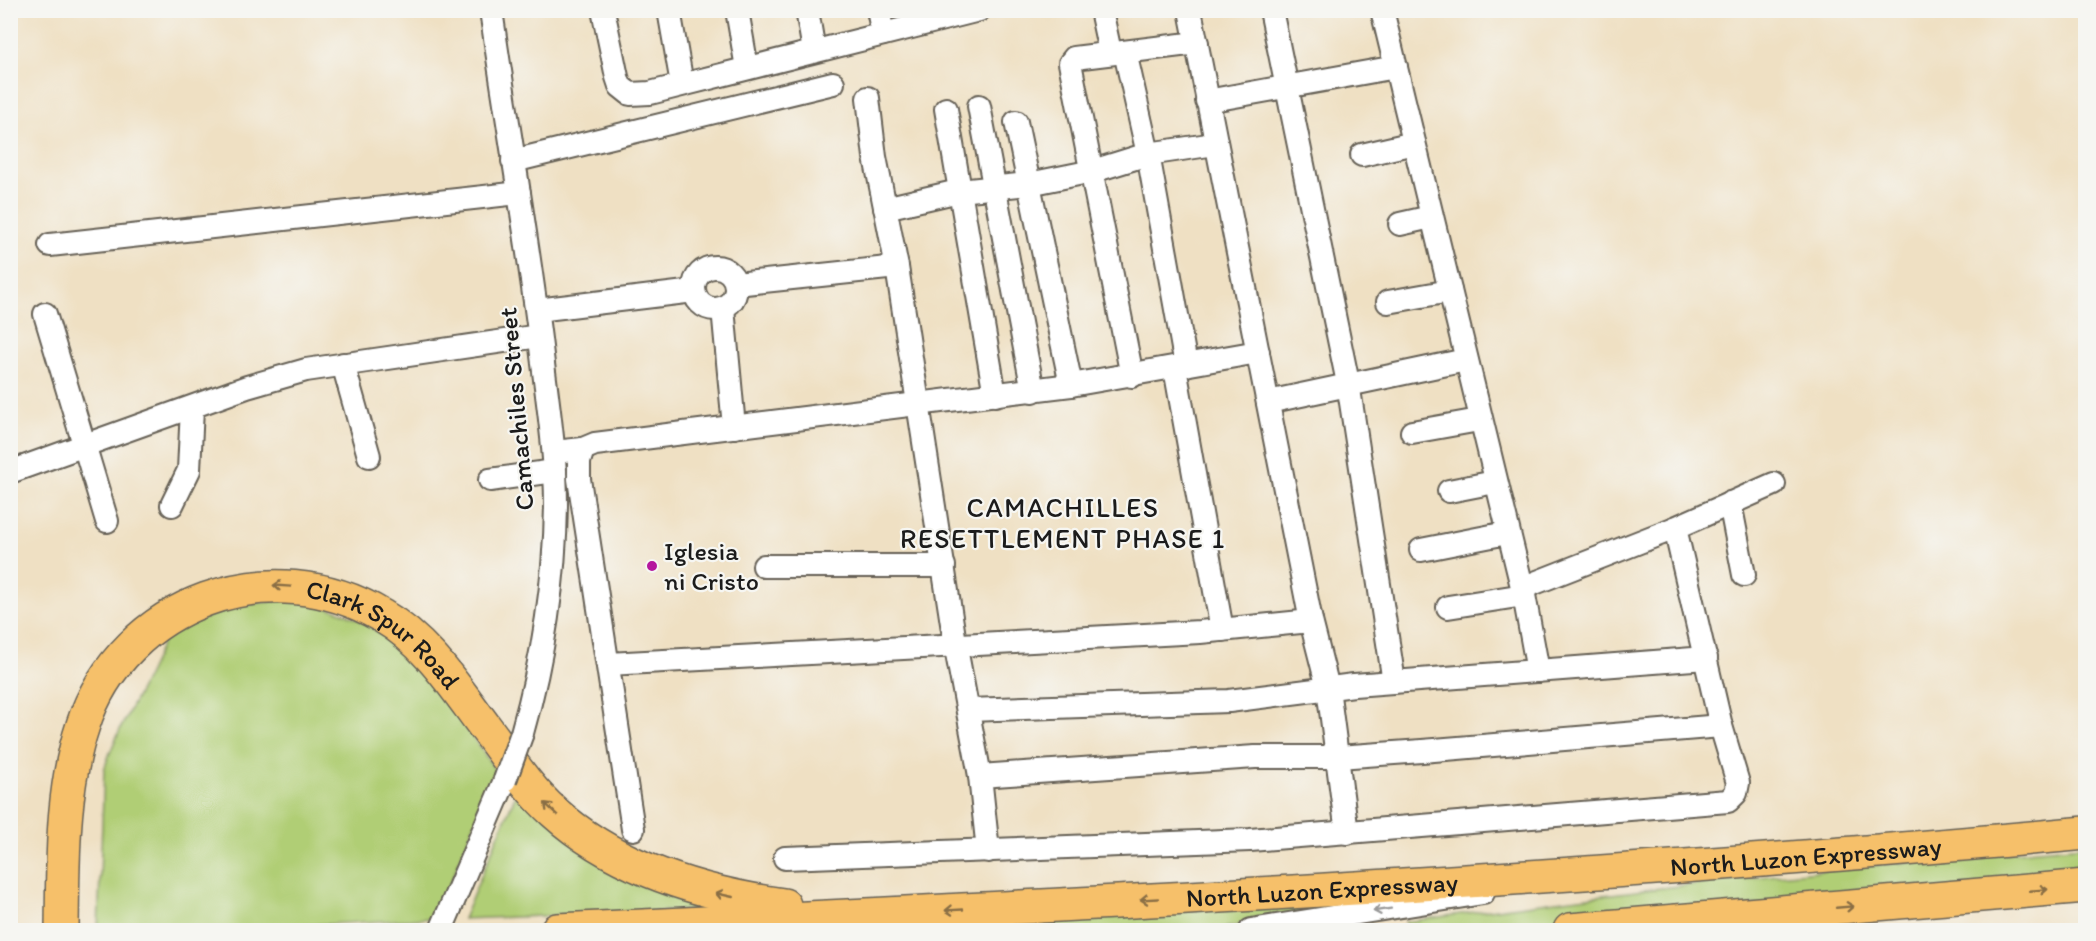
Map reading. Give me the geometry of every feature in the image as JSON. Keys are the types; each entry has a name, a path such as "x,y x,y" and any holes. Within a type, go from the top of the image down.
{"highway":[{"name":"Clark Spur Road","path":"71,921 68,796 71,771 90,705 111,670 145,633 185,608 245,588 276,585 346,598 381,615 423,648 540,798 570,825 602,847 656,872 704,890 756,901 864,915"},
{"name":"North Luzon Expressway","path":"557,930 864,915 1627,871 2085,833"},
{"name":"North Luzon Expressway","path":"1570,930 2085,886"}],"street":[{"name":"Camachiles Street","path":"441,930 505,780 522,733 534,687 550,597 556,505 554,461 537,310 491,10"},
{"path":"603,10 620,86 630,94 650,93 883,34 950,14 979,10"},
{"path":"669,10 682,84"},
{"path":"737,10 747,68"},
{"path":"807,10 814,51"},
{"path":"878,10 883,34"},
{"path":"1101,10 1117,52 1148,154 1222,630"},
{"path":"1190,10 1311,621 1328,688 1347,833"},
{"path":"1271,10 1348,383 1394,682"},
{"path":"1382,10 1479,420 1523,592 1538,671"},
{"path":"1132,376 1070,69 1074,58 1197,43"},
{"path":"1207,101 1396,67"},
{"path":"513,161 833,83"},
{"path":"868,98 875,157 897,267 955,643 980,776 988,851"},
{"path":"979,106 1033,391"},
{"path":"946,109 995,395"},
{"path":"1016,122 1071,386"},
{"path":"1362,155 1414,143"},
{"path":"885,208 960,191 1029,184 1092,171 1148,154 1215,144"},
{"path":"50,245 519,193"},
{"path":"1400,224 1431,217"},
{"path":"715,267 729,271 736,284 734,298 723,308 704,307 694,291 697,277 708,268 715,267"},
{"path":"736,284 897,267"},
{"path":"537,310 694,291"},
{"path":"1388,302 1450,291"},
{"path":"723,308 734,427"},
{"path":"45,314 107,521"},
{"path":"10,472 306,370 539,336"},
{"path":"490,480 554,461 594,444 1071,386 1258,352"},
{"path":"1268,402 1348,383 1466,360"},
{"path":"343,364 369,456"},
{"path":"172,505 189,470 192,408"},
{"path":"1412,432 1479,420"},
{"path":"583,448 579,462 579,479 633,829"},
{"path":"1449,491 1495,482"},
{"path":"1448,607 1523,592 1675,528 1774,483"},
{"path":"1730,503 1744,575"},
{"path":"785,858 1238,841 1728,801 1736,794 1738,783 1721,726 1675,528"},
{"path":"1420,550 1508,533"},
{"path":"764,566 944,566"},
{"path":"608,664 1222,630 1311,621"},
{"path":"969,710 1207,702 1394,682 1706,658"},
{"path":"980,776 1255,757 1338,757 1721,726"},
{"path":"1251,930 1627,871"}],"green space":[{"path":"285,600 326,607 354,617 379,632 403,651 444,697 496,771 436,918 219,930 98,930 104,770 117,736 164,638 222,611 250,604"},
{"path":"516,794 659,891 700,910 463,919"},
{"path":"2085,846 2085,880 1440,930 1407,930 1405,922 1575,898 1745,878"},
{"path":"1383,899 1213,930 833,930"}],"waterway":[{"path":"10,114 15,115 10,158"}],"place":[{"name":"Iglesia ni Cristo","path":"652,566"}],"district":[{"name":"CAMACHILLES RESETTLEMENT PHASE 1","path":"1063,522"}]}
